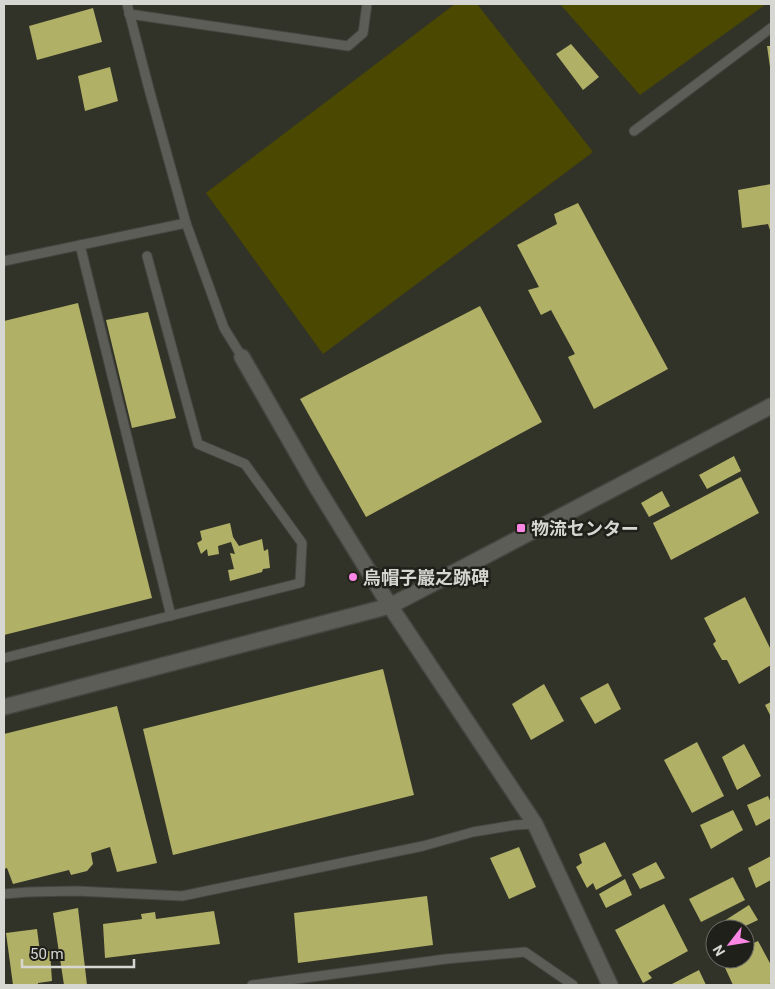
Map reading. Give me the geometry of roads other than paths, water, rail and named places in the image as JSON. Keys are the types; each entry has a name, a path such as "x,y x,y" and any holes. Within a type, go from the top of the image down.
{"street":[{"path":"242,357 316,486 390,606 535,824 610,985"},
{"path":"4,707 390,606 771,406"}],"lane":[{"path":"127,4 186,223 224,328 242,357"},
{"path":"129,14 348,46 363,33 367,4"},
{"path":"634,131 771,28"},
{"path":"4,261 186,223"},
{"path":"80,245 171,616"},
{"path":"4,658 300,583 302,543 245,464 198,444 147,256"},
{"path":"4,894 76,891 182,896 423,846 473,832 515,825 535,824"},
{"path":"252,985 446,959 525,952 573,985"}],"place":[{"name":"物流センター","path":"521,528"},
{"name":"烏帽子巖之跡碑","path":"353,577"}]}
